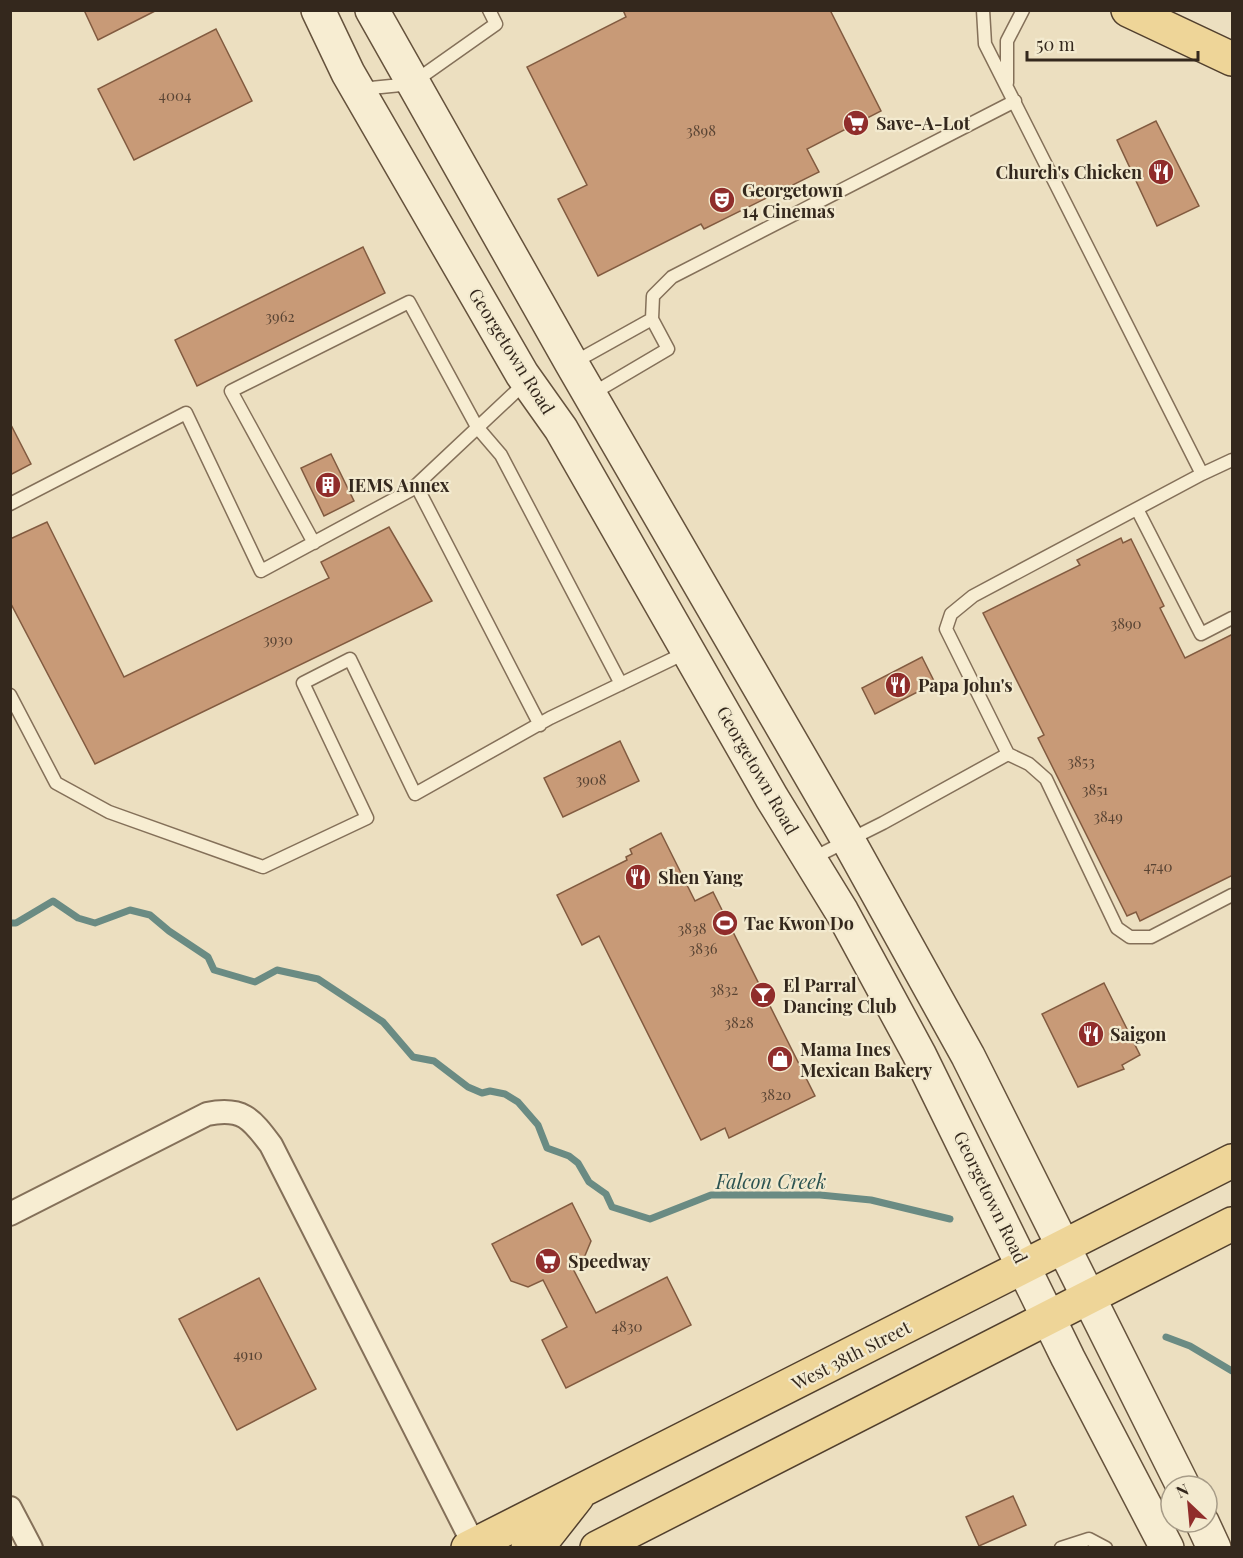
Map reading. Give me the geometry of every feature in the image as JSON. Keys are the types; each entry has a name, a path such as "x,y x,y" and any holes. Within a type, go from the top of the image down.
{"main road":[{"name":"Georgetown Road","path":"318,10 354,91 527,381 561,429 811,859 940,1094 1049,1317 1167,1548"},
{"path":"372,10 411,84 848,840 968,1056 1177,1474"},
{"path":"1128,10 1233,59"},
{"name":"West 38th Street","path":"471,1546 1233,1161"},
{"path":"597,1548 1233,1224"},
{"path":"528,1548 543,1539 584,1489"},
{"path":"1208,1534 1214,1548"}],"street":[{"path":"10,1214 207,1114 226,1110 243,1114 257,1126 271,1145 471,1546"},
{"path":"10,1508 30,1548"}],"lane":[{"path":"354,91 411,84 496,24 489,10"},
{"path":"983,10 985,44 1202,474"},
{"path":"1007,84 1007,41 1023,10"},
{"path":"590,395 668,349 652,319 653,296 672,277 1015,101"},
{"path":"314,543 231,391 409,302 477,427 501,455 621,684"},
{"path":"572,364 652,319"},
{"path":"10,504 186,413 261,571 416,485 527,381"},
{"path":"1233,460 1202,474 973,596 951,614 946,629 1008,754 1029,764 1046,779 1118,928 1130,937 1150,937 1233,895"},
{"path":"416,485 540,724"},
{"path":"1137,509 1201,634 1233,618"},
{"path":"10,695 56,783 109,812 263,867 367,818 303,682 350,659 415,794 540,724 688,651"},
{"path":"811,859 1008,754"},
{"path":"1061,1548 1089,1539 1106,1548"}],"building":[{"path":"84,10 157,10 98,40"},
{"path":"623,10 830,10 881,111 807,149 819,172 704,229 701,224 598,276 558,199 587,185 527,67 626,17"},
{"path":"216,29 252,101 134,160 98,89"},
{"name":"Church's Chicken","path":"1156,121 1199,206 1157,226 1117,140"},
{"path":"363,247 385,293 197,386 175,340"},
{"path":"10,423 31,464 10,475"},
{"name":"IEMS Annex","path":"331,454 354,501 324,516 301,468"},
{"path":"47,522 124,677 329,578 321,562 389,527 432,601 95,764 10,602 10,539"},
{"path":"1121,538 1123,543 1131,539 1164,606 1160,608 1185,658 1233,634 1233,875 1140,921 1136,912 1127,916 1038,738 1044,735 983,613 1080,565 1077,560"},
{"name":"Papa John's","path":"922,657 935,683 875,714 862,688"},
{"path":"620,741 639,781 563,817 544,778"},
{"path":"661,833 695,901 713,892 815,1096 729,1138 725,1128 701,1140 599,936 582,945 557,895 627,860 626,857 632,854 630,849"},
{"name":"Saigon","path":"1104,983 1140,1055 1122,1065 1124,1069 1078,1087 1042,1014"},
{"path":"572,1203 591,1241 584,1258 571,1265 596,1313 667,1277 691,1325 566,1388 542,1340 567,1327 543,1280 528,1287 511,1281 492,1244"},
{"path":"259,1278 316,1389 237,1430 179,1319"},
{"path":"1013,1496 1026,1525 979,1546 966,1517"}],"waterway":[{"name":"Falcon Creek","path":"10,923 16,923 53,901 78,918 95,923 130,910 150,915 169,931 208,957 214,970 255,982 277,970 318,979 383,1022 413,1057 434,1061 468,1087 482,1093 490,1091 505,1094 518,1102 538,1125 547,1148 569,1156 578,1163 589,1182 606,1194 612,1207 650,1219 711,1195 820,1195 871,1200 950,1219"},
{"name":"Falcon Creek","path":"1166,1337 1190,1346 1232,1371"}],"place":[{"name":"Save-A-Lot","path":"856,123"},
{"name":"Church's Chicken","path":"1161,172"},
{"name":"Georgetown 14 Cinemas","path":"722,200"},
{"name":"IEMS Annex","path":"328,485"},
{"name":"Papa John's","path":"898,685"},
{"name":"Shen Yang","path":"638,877"},
{"name":"Tae Kwon Do","path":"725,923"},
{"name":"El Parral Dancing Club","path":"763,995"},
{"name":"Saigon","path":"1091,1034"},
{"name":"Mama Ines Mexican Bakery","path":"780,1059"},
{"name":"Speedway","path":"548,1261"}]}
